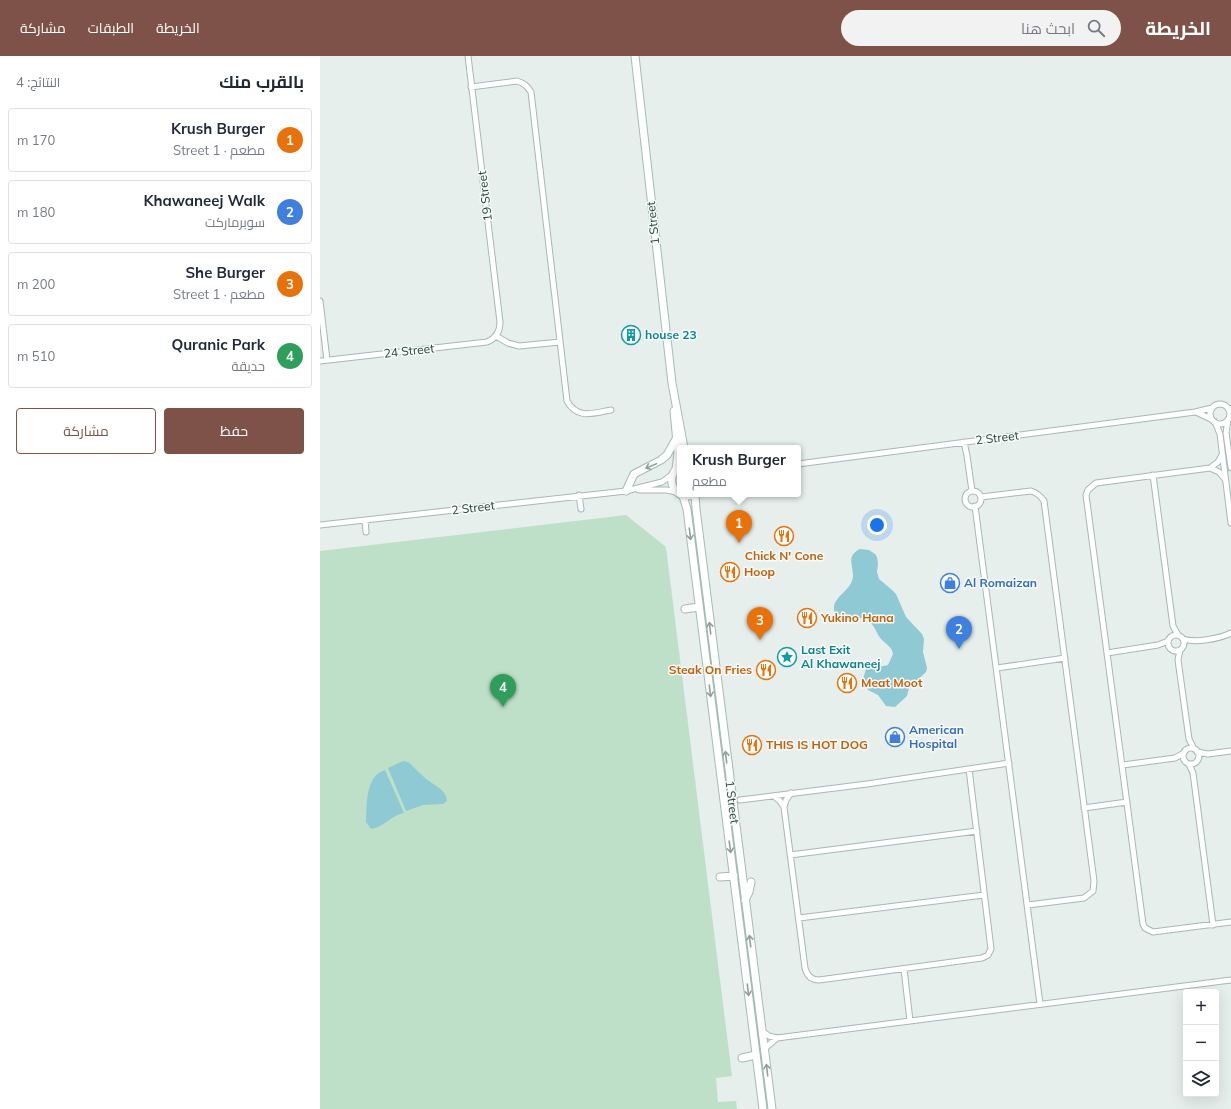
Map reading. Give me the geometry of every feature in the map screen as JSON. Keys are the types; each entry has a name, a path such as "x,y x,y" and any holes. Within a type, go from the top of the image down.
{"street":[{"name":"19 Street","path":"468,56 500,322 496,336"},
{"name":"1 Street","path":"635,56 673,390 677,450"},
{"path":"471,87 517,81 523,83 531,92 565,394 570,407 576,412 583,414 611,410"},
{"path":"320,301 327,360"},
{"path":"496,336 508,343 519,346 560,342"},
{"name":"24 Street","path":"320,361 488,342 496,336"},
{"name":"1 Street","path":"673,390 683,445"},
{"path":"1231,468 1226,430 1230,417 1230,411 1229,407 1223,404 1218,404 1212,408 1210,413 1219,431 1231,523"},
{"name":"2 Street","path":"801,464 1195,412 1212,408"},
{"name":"2 Street","path":"1195,412 1213,421"},
{"path":"1213,421 1223,423 1230,417"},
{"path":"626,491 634,474 661,460 667,455 676,439"},
{"path":"966,442 972,491"},
{"path":"1222,454 1218,462 1210,468 1096,483 1088,490 1086,495 1123,765 1142,920 1146,928 1153,932 1231,922"},
{"path":"1210,468 1219,472 1226,479"},
{"name":"1 Street","path":"676,470 672,483 677,490"},
{"name":"2 Street","path":"626,491 662,482 676,470"},
{"path":"1153,475 1174,626 1180,637 1182,648 1178,660"},
{"name":"2 Street","path":"320,525 579,495 626,491 663,490 677,493"},
{"path":"972,491 978,492 981,497 980,503 975,506 970,506 965,500 967,493 972,491"},
{"path":"981,497 1031,491 1036,492 1044,500 1094,881 1093,891 1084,898 1028,905"},
{"path":"579,495 581,509"},
{"name":"1 Street","path":"681,497 687,509 763,1109"},
{"name":"1 Street","path":"695,497 718,692 772,1109"},
{"path":"975,506 1040,1004"},
{"path":"365,520 366,532"},
{"path":"685,609 699,607"},
{"path":"1174,626 1169,639 1172,650 1178,660 1189,739 1199,756 1193,773"},
{"path":"1158,646 1169,639 1180,637 1191,641 1223,637 1231,633"},
{"path":"1223,637 1231,639"},
{"path":"1107,653 1158,646 1172,650 1182,648 1191,641"},
{"path":"997,668 1065,658"},
{"path":"1189,739 1185,752 1187,762 1193,773 1213,924"},
{"path":"1123,765 1175,758 1189,749 1208,754 1231,751"},
{"path":"1175,758 1187,762 1197,761 1208,754"},
{"path":"740,800 1009,763"},
{"path":"791,793 786,800 784,807 806,972 812,979 819,980 904,969 982,958 988,955 991,949 969,769"},
{"path":"774,796 784,807"},
{"path":"1084,808 1127,802"},
{"path":"790,855 976,832"},
{"path":"720,877 734,876"},
{"path":"745,900 749,892 750,882"},
{"path":"799,918 984,895"},
{"path":"904,969 910,1021"},
{"path":"762,1031 769,1036 777,1038 1231,980"},
{"path":"764,1049 777,1038"},
{"path":"742,1058 756,1055"}],"green space":[{"path":"626,515 666,547 732,1076 716,1078 718,1102 736,1101 737,1109 320,1109 320,551"}],"water":[{"path":"860,549 869,550 875,554 877,557 877,572 879,579 896,594 906,617 922,634 924,639 923,652 927,668 926,672 909,688 907,696 895,707 886,706 878,695 868,690 863,679 866,669 888,665 893,654 892,650 880,638 873,625 868,621 858,618 838,617 834,609 836,600 852,581 852,557 853,554"},
{"path":"403,761 408,762 427,780 441,790 447,801 443,804 423,805 406,811 388,768"},
{"path":"385,770 404,813 399,814 371,829 366,822 368,792 374,778 378,773"}],"place":[{"name":"house 23","path":"631,335"},
{"name":"Chick N' Cone","path":"784,536"},
{"name":"Krush Burger","path":"739,543"},
{"name":"Hoop","path":"730,572"},
{"name":"Al Romaizan","path":"950,583"},
{"name":"Yukino Hana","path":"807,618"},
{"name":"She Burger","path":"760,640"},
{"name":"Khawaneej Walk","path":"959,649"},
{"name":"Last Exit Al Khawaneej","path":"787,657"},
{"name":"Steak On Fries","path":"766,670"},
{"name":"Meat Moot","path":"847,683"},
{"name":"Quranic Park","path":"503,707"},
{"name":"American Hospital","path":"895,737"},
{"name":"THIS IS HOT DOG","path":"752,745"}]}
